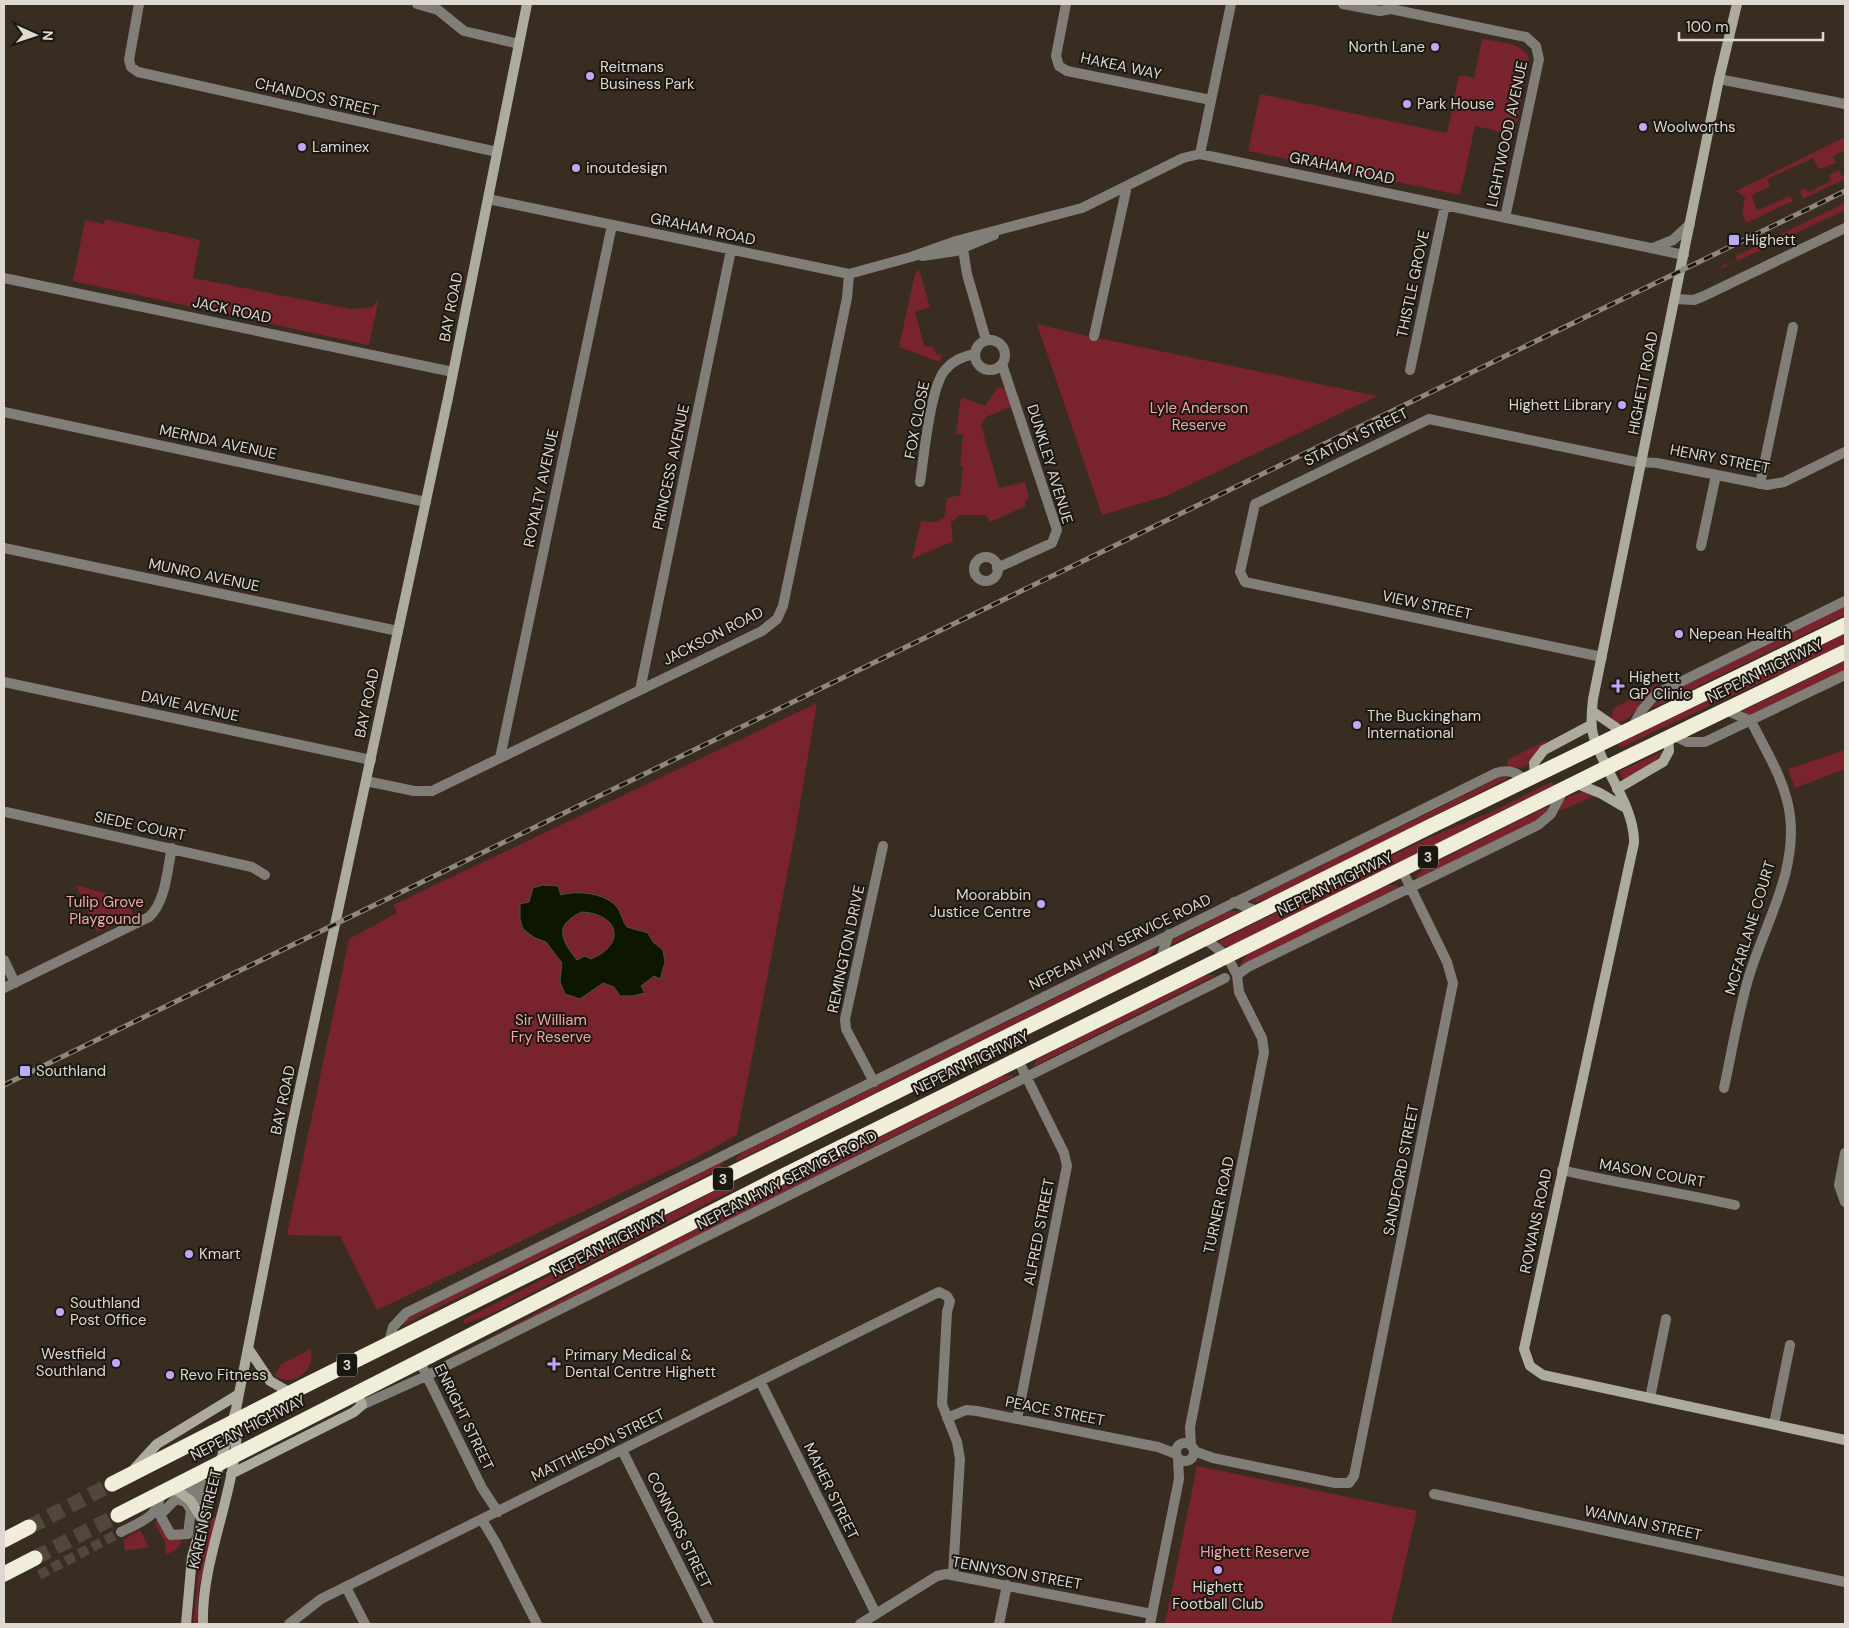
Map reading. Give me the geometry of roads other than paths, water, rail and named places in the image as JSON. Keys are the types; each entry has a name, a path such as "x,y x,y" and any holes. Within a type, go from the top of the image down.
{"highway":[{"name":"NEPEAN HIGHWAY","path":"112,1484 234,1418 291,1393 1259,912 1845,625"},
{"name":"NEPEAN HIGHWAY","path":"118,1515 235,1454 359,1399 419,1360 746,1195 1607,767 1845,652"},
{"path":"1553,767 1569,786"},
{"path":"735,1173 746,1195"},
{"path":"4,1540 29,1527"},
{"path":"4,1574 35,1558"}],"street":[{"name":"CHANDOS STREET","path":"139,4 129,57 132,67 142,73 497,152"},
{"path":"417,4 438,10 464,31 518,44"},
{"name":"BAY ROAD","path":"218,1463 234,1418 292,1125 426,502 527,4"},
{"name":"HAKEA WAY","path":"1066,4 1056,56 1059,66 1067,71 1211,100"},
{"path":"1200,154 1231,4"},
{"name":"LIGHTWOOD AVENUE","path":"1343,4 1380,11 1391,9 1526,37 1536,46 1539,59 1506,218"},
{"name":"HIGHETT ROAD","path":"1607,767 1597,746 1591,725 1592,711 1719,79 1737,4"},
{"path":"1719,79 1845,104"},
{"name":"GRAHAM ROAD","path":"488,199 850,274 911,257 958,247 1004,230 1082,208 1183,158 1200,154 1684,255"},
{"path":"1094,336 1127,186"},
{"path":"1112,194 1119,219"},
{"name":"THISTLE GROVE","path":"1410,370 1445,206"},
{"path":"1652,248 1673,240 1690,224"},
{"name":"ROYALTY AVENUE","path":"500,758 612,225"},
{"path":"1675,299 1694,300 1704,296 1845,228"},
{"path":"958,247 974,298 991,340"},
{"name":"PRINCESS AVENUE","path":"640,690 731,250"},
{"name":"JACKSON ROAD","path":"366,781 427,792 762,631 774,623 780,613 847,298 850,274"},
{"name":"JACK ROAD","path":"4,278 453,372"},
{"path":"1760,484 1793,327"},
{"path":"991,340 1001,344 1005,352 1002,364 994,369 986,370 978,365 975,354 978,345 991,340"},
{"name":"FOX CLOSE","path":"920,482 940,378 944,370 957,359 975,354"},
{"name":"DUNKLEY AVENUE","path":"997,568 1052,544 1057,530 1002,364"},
{"name":"MERNDA AVENUE","path":"4,412 426,502"},
{"name":"STATION STREET","path":"1245,582 1240,572 1255,504 1429,419 1642,462"},
{"name":"HENRY STREET","path":"1642,462 1772,485 1784,482 1845,452"},
{"path":"1701,546 1716,475"},
{"name":"MUNRO AVENUE","path":"4,548 398,631"},
{"name":"VIEW STREET","path":"1245,582 1602,657"},
{"path":"1592,711 1628,731 1642,710 1656,694 1845,601"},
{"path":"1617,789 1664,762 1669,751 1671,737 1687,742 1705,742 1845,675"},
{"name":"DAVIE AVENUE","path":"4,682 371,760"},
{"path":"1725,710 1751,721"},
{"name":"MCFARLANE COURT","path":"1724,1088 1748,978 1780,892 1790,840 1790,816 1784,791 1751,721"},
{"path":"1530,779 1534,763 1544,750 1591,725"},
{"name":"ROWANS ROAD","path":"1607,767 1634,829 1634,843 1524,1343 1526,1358 1533,1370 1543,1375 1845,1440"},
{"name":"NEPEAN HWY SERVICE ROAD","path":"388,1345 393,1327 406,1313 874,1082 1168,934 1496,773 1508,770 1530,779"},
{"path":"1237,975 1248,967 1538,825 1551,814 1569,786 1606,796 1625,808"},
{"name":"SIEDE COURT","path":"6,812 252,867 265,875"},
{"name":"REMINGTON DRIVE","path":"874,1082 846,1029 845,1019 883,846"},
{"path":"4,988 149,917 156,910 160,900 172,848"},
{"name":"SANDFORD STREET","path":"1349,1483 1354,1476 1453,982 1447,962 1402,870"},
{"name":"NEPEAN HIGHWAY","path":"1234,902 1259,912"},
{"path":"1160,961 1168,934"},
{"name":"TURNER ROAD","path":"1205,939 1227,956 1237,975 1239,992"},
{"path":"4,960 15,983"},
{"name":"TURNER ROAD","path":"1151,1619 1263,1061 1262,1038 1239,992 1210,964"},
{"name":"NEPEAN HWY SERVICE ROAD","path":"359,1399 426,1376 1225,978"},
{"name":"ALFRED STREET","path":"1017,1419 1067,1173 1064,1153 1018,1060"},
{"path":"1845,1153 1839,1185 1845,1202"},
{"name":"NEPEAN HWY SERVICE ROAD","path":"727,1154 735,1173"},
{"name":"MASON COURT","path":"1562,1170 1620,1184 1688,1194 1736,1205"},
{"name":"MATTHIESON STREET","path":"289,1624 312,1605 346,1587 939,1292 947,1304 942,1396 947,1418"},
{"path":"1650,1398 1666,1318"},
{"path":"1774,1424 1790,1345"},
{"path":"248,1348 270,1381 291,1393"},
{"name":"ENRIGHT STREET","path":"419,1360 482,1488 496,1543 537,1624"},
{"name":"MAHER STREET","path":"760,1381 876,1614"},
{"path":"130,1474 157,1444 183,1426 239,1394"},
{"path":"231,1474 318,1431 359,1399"},
{"name":"PEACE STREET","path":"947,1418 966,1410 1335,1483 1349,1483"},
{"name":"KAREN STREET","path":"204,1624 205,1592 235,1454 234,1418"},
{"path":"947,1418 957,1442 960,1459 953,1574"},
{"name":"CONNORS STREET","path":"622,1450 709,1624"},
{"name":"KAREN STREET","path":"186,1624 189,1575 218,1463"},
{"path":"121,1532 155,1512 166,1490 190,1500 202,1519"},
{"name":"WANNAN STREET","path":"1434,1494 1845,1582"},
{"name":"TENNYSON STREET","path":"860,1624 937,1576 953,1574 1151,1619"},
{"path":"999,1624 1007,1585"},
{"path":"346,1587 365,1624"}],"tunnel":[{"path":"29,1527 112,1484"},
{"path":"35,1558 118,1515"},
{"path":"39,1575 121,1532"}],"railway":[{"path":"4,1085 1845,191"}],"place":[{"name":"North Lane","path":"1435,47"},
{"name":"Reitmans Business Park","path":"590,76"},
{"name":"Park House","path":"1407,104"},
{"name":"Woolworths","path":"1643,127"},
{"name":"Laminex","path":"302,147"},
{"name":"inoutdesign","path":"576,168"},
{"name":"Highett","path":"1734,240"},
{"name":"Highett Library","path":"1622,405"},
{"name":"Nepean Health","path":"1679,634"},
{"name":"Highett GP Clinic","path":"1618,686"},
{"name":"The Buckingham International","path":"1357,725"},
{"name":"Moorabbin Justice Centre","path":"1041,904"},
{"name":"Southland","path":"25,1071"},
{"name":"Kmart","path":"189,1254"},
{"name":"Southland Post Office","path":"60,1312"},
{"name":"Westfield Southland","path":"116,1363"},
{"name":"Primary Medical & Dental Centre Highett","path":"554,1364"},
{"name":"Revo Fitness","path":"170,1375"},
{"name":"Highett Football Club","path":"1218,1570"}],"park label":[{"name":"Lyle Anderson Reserve","path":"1199,416"},
{"name":"Tulip Grove Playgound","path":"105,910"},
{"name":"Sir William Fry Reserve","path":"551,1028"},
{"name":"Highett Reserve","path":"1255,1552"}]}
